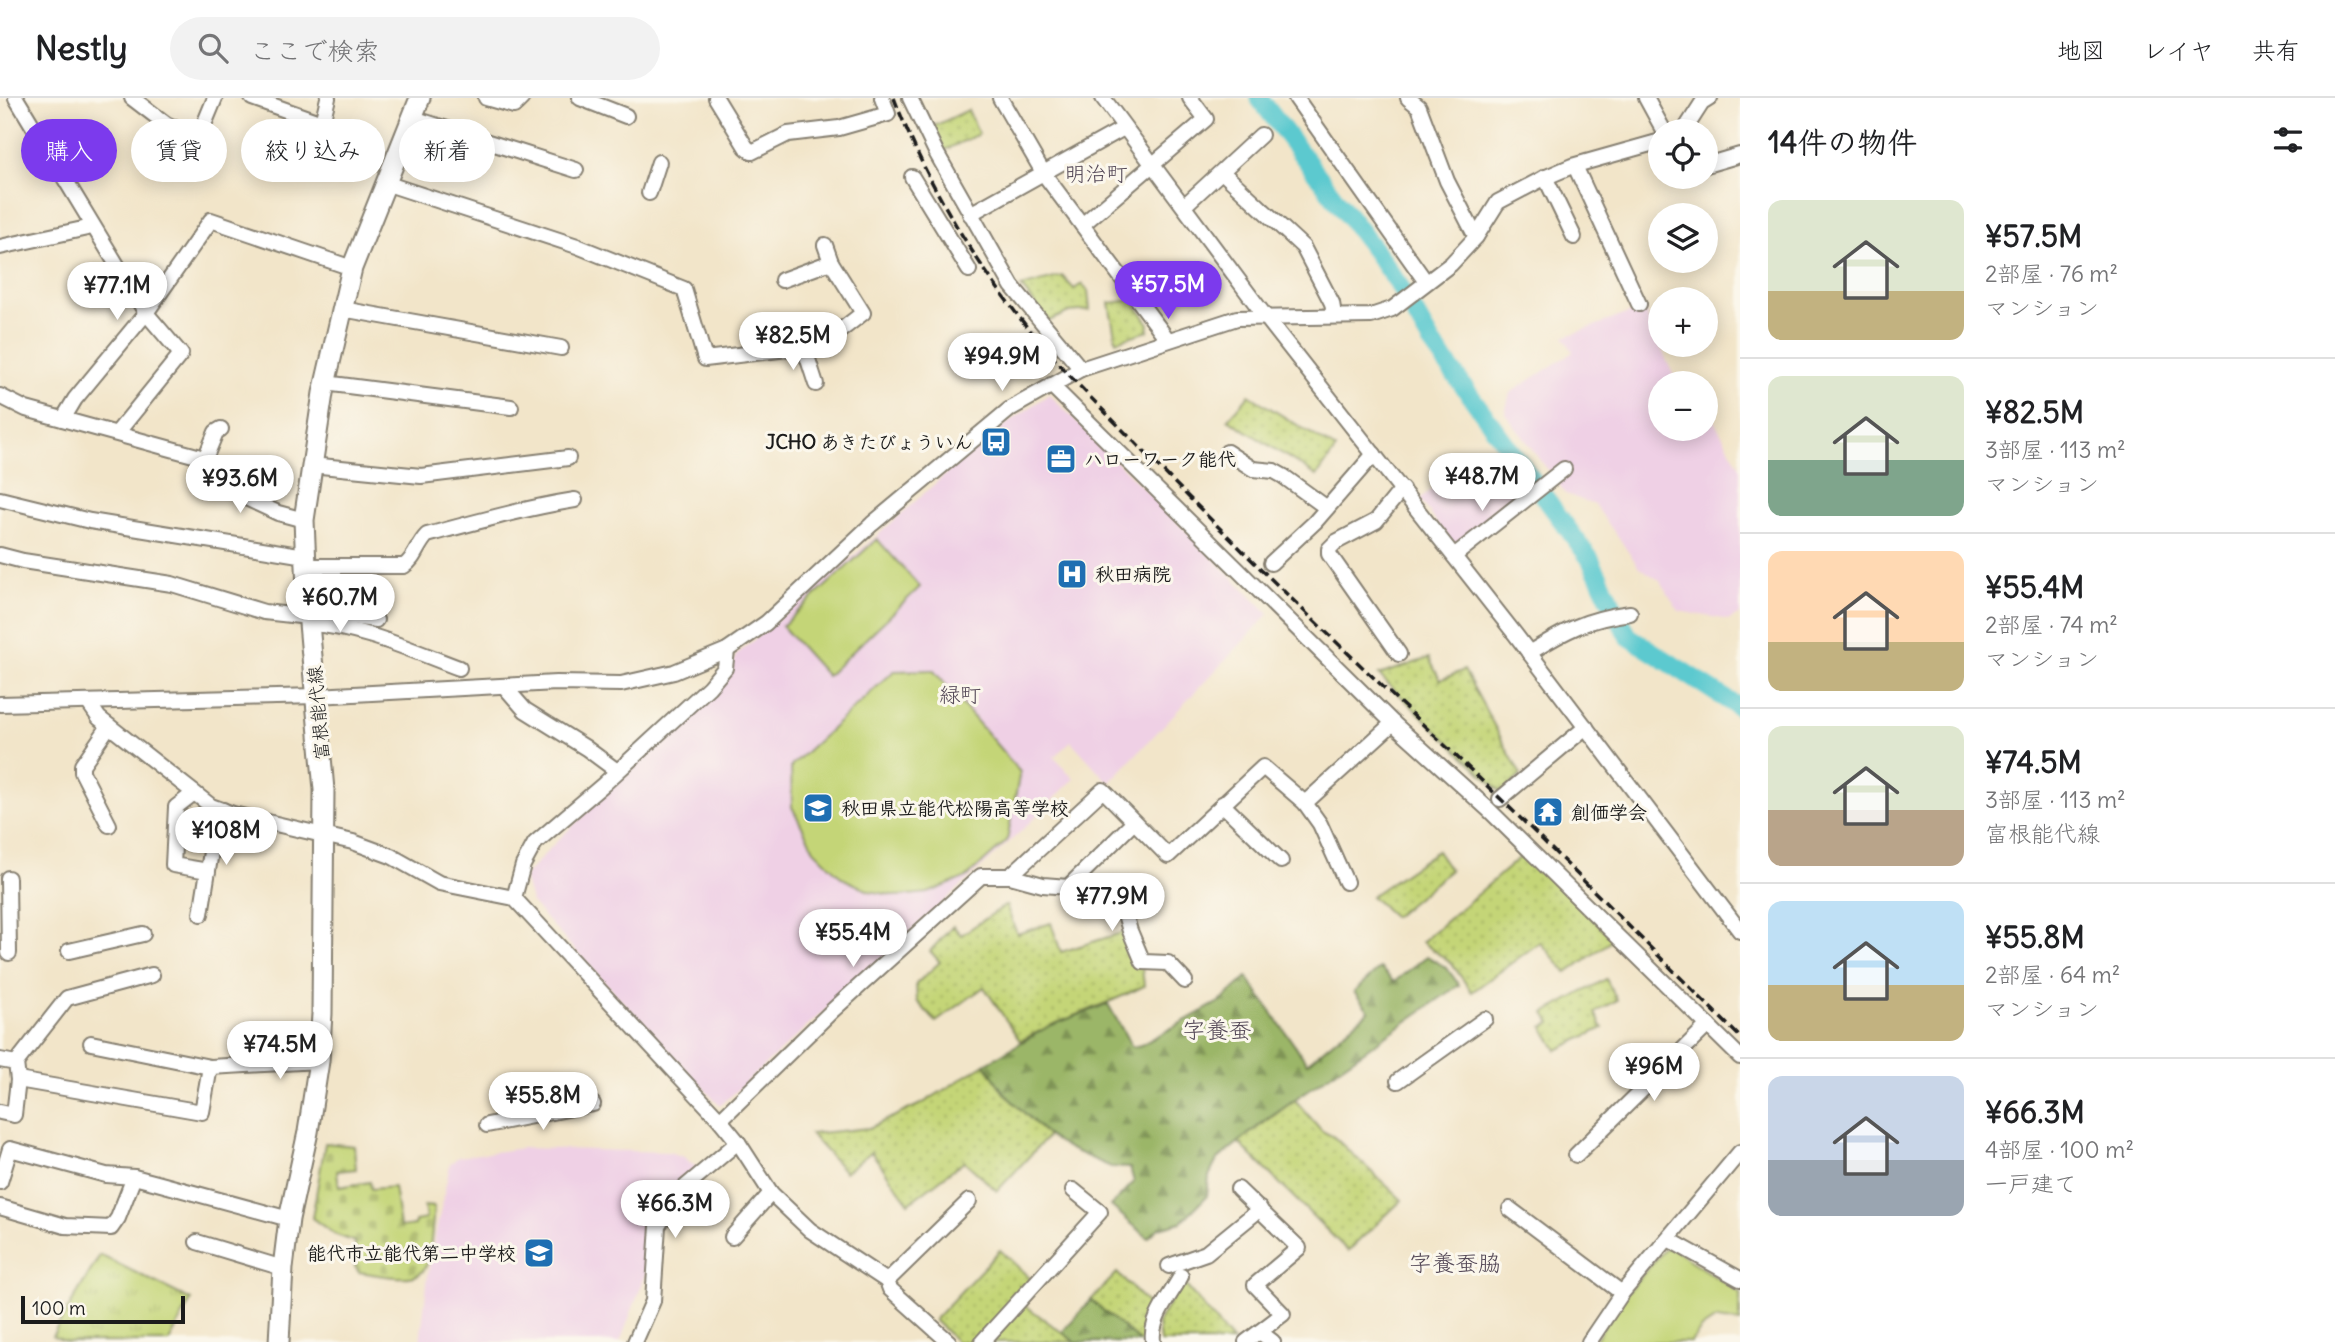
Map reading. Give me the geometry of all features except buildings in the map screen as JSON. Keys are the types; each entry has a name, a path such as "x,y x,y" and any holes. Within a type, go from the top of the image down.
{"main road":[{"name":"富根能代線","path":"279,1342 289,1219 305,1146 319,1061 326,836 304,520 325,383 352,268 420,98"}],"street":[{"path":"16,98 146,313 181,354 117,433"},
{"path":"132,98 166,124 198,139 215,98"},
{"path":"252,98 322,123 328,98"},
{"path":"486,98 514,106 522,98"},
{"path":"580,98 626,116"},
{"path":"716,98 746,147 752,152 788,134 839,128 888,114 882,98"},
{"path":"910,98 937,154 1012,286 1081,369"},
{"path":"1000,98 1044,174 1168,340"},
{"path":"1103,98 1265,316 1529,653 1740,931"},
{"path":"1082,225 1206,119 1190,98"},
{"path":"1296,98 1423,285"},
{"path":"1408,98 1419,107 1447,181 1476,237"},
{"path":"1646,98 1657,119"},
{"path":"1692,119 1702,103 1710,98"},
{"path":"413,118 576,170"},
{"path":"970,214 1124,128"},
{"path":"1184,206 1261,135"},
{"path":"0,704 317,696 556,683 621,684 674,672 727,650 766,623 872,524 978,435 1010,409 1051,385 1081,369 1237,318 1371,316 1392,309 1451,264 1476,237 1498,202 1545,177 1648,145"},
{"path":"1718,161 1740,155"},
{"path":"649,193 659,162"},
{"path":"1575,166 1639,304"},
{"path":"1222,172 1303,247 1332,303 1334,315"},
{"path":"912,177 969,270"},
{"path":"1545,177 1574,237"},
{"path":"385,183 577,246 684,289 705,359 804,347 836,334 863,313 831,262 825,245"},
{"path":"63,419 75,399 146,313 211,220 352,268"},
{"path":"0,247 92,227"},
{"path":"782,280 831,262"},
{"path":"342,309 561,348"},
{"path":"804,347 816,384"},
{"path":"325,383 511,407"},
{"path":"1051,385 1393,723 1488,809 1740,1057"},
{"path":"0,396 26,410 197,456 244,498 278,513 304,520"},
{"path":"204,461 216,432 221,429"},
{"path":"1227,452 1253,469 1274,471 1283,476 1326,508"},
{"path":"1271,562 1326,508 1374,454"},
{"path":"312,465 421,476 568,458"},
{"path":"1454,556 1564,469"},
{"path":"1399,654 1329,554 1329,549 1336,542 1376,521 1402,489"},
{"path":"0,499 90,521 306,561 404,566 411,561 420,541 427,535 483,522 530,507 575,500"},
{"path":"0,555 172,584 264,612 309,618 376,620"},
{"path":"1529,653 1570,627 1608,615 1630,612"},
{"path":"309,618 386,640 459,668"},
{"path":"514,898 528,852 709,687 725,668 727,650"},
{"path":"504,686 525,710 617,771"},
{"path":"88,702 99,718 211,806 353,842 391,856 439,883 514,898 720,1120 738,1142 771,1193 810,1230 887,1281 890,1289 949,1342"},
{"path":"1305,803 1393,723"},
{"path":"109,726 82,765 82,772 109,825"},
{"path":"1500,799 1586,727"},
{"path":"1010,876 1103,790 1168,856 1263,766 1305,803 1321,824 1346,882"},
{"path":"194,793 176,807 173,865 208,871"},
{"path":"1222,804 1281,861"},
{"path":"201,915 215,827 223,810"},
{"path":"720,1120 833,1010 981,876 1010,876 1068,887 1134,822"},
{"path":"8,878 9,953"},
{"path":"1118,891 1143,962 1168,963 1185,981"},
{"path":"69,951 143,934"},
{"path":"0,1112 14,1115 18,1080 16,1063 67,998 152,975"},
{"path":"1398,1081 1485,1019"},
{"path":"1576,1155 1707,1025"},
{"path":"90,1042 210,1067 319,1061"},
{"path":"0,1060 16,1063"},
{"path":"18,1080 202,1112 210,1067"},
{"path":"487,1125 593,1104"},
{"path":"635,1342 653,1301 658,1226 685,1187 738,1142"},
{"path":"0,1182 10,1149 106,1175 134,1177 289,1219"},
{"path":"1589,1342 1622,1293 1740,1152"},
{"path":"0,1207 65,1226 111,1228 118,1218 134,1177"},
{"path":"1238,1189 1298,1248 1255,1285 1283,1314 1247,1342"},
{"path":"982,1342 1100,1212 1073,1190"},
{"path":"732,1237 771,1193"},
{"path":"887,1281 970,1201"},
{"path":"1169,1266 1206,1253 1260,1209"},
{"path":"1510,1209 1622,1293"},
{"path":"1668,1239 1740,1279"},
{"path":"197,1242 283,1268"},
{"path":"1153,1342 1152,1328 1181,1276"},
{"path":"1260,1332 1273,1342"}],"shaded area":[{"path":"1643,308 1648,319 1648,357 1665,357 1672,371 1648,371 1648,441 1718,441 1718,428 1740,467 1740,614 1729,620 1679,611 1659,580 1639,567 1595,505 1566,494 1505,413 1510,393 1573,352 1564,337"},
{"name":"秋田県立能代松陽高等学校","path":"1049,394 1269,614 1109,783 1071,741 1054,757 1074,779 1016,836 720,1106 532,904 524,877 553,845 731,671 736,655 878,535 980,443"},
{"path":"1494,464 1521,495 1456,550 1420,499 1460,466 1472,481"},
{"name":"能代市立能代第二中学校","path":"523,1148 669,1152 684,1157 697,1168 680,1179 651,1219 646,1274 620,1342 420,1342 429,1267 450,1164 458,1157"}],"green space":[{"path":"968,110 979,134 941,152 930,128"},
{"path":"1062,276 1074,289 1082,284 1088,291 1090,310 1069,312 1049,321 1021,287"},
{"path":"1133,300 1149,324 1148,331 1116,341 1109,303"},
{"path":"1249,395 1336,449 1317,476 1228,419"},
{"path":"877,539 920,587 827,676 782,626"},
{"path":"1429,658 1440,680 1464,670 1521,775 1502,793 1379,675"},
{"path":"933,670 1020,772 1007,841 967,877 928,893 898,896 869,891 842,878 814,850 792,807 791,766 894,671"},
{"path":"1437,851 1450,870 1394,917 1371,896"},
{"path":"1525,853 1614,939 1567,973 1540,942 1472,992 1451,963 1422,942"},
{"path":"1006,905 1017,934 1051,923 1061,952 1127,931 1142,968 1144,986 1020,1041 984,987 936,1022 917,1001 916,984 940,962 930,951 953,926 961,935"},
{"path":"1427,956 1447,968 1459,985 1272,1115 1217,1160 1209,1176 1207,1196 1181,1222 1159,1228 1148,1238 1111,1206 1134,1182 1130,1168 1111,1167 1048,1136 1004,1093 985,1064 1049,1026 1108,1004 1132,1047 1141,1045 1221,1001 1247,977 1307,1063 1369,1011 1354,992 1380,968 1394,982"},
{"path":"1606,979 1617,1000 1595,1013 1603,1028 1557,1050 1543,1027 1551,1023 1545,1013"},
{"path":"985,1064 1004,1093 1048,1136 997,1191 964,1161 909,1203 871,1152 845,1172 810,1134 869,1128 923,1103"},
{"path":"1295,1100 1322,1131 1334,1137 1402,1200 1348,1251 1238,1142"},
{"path":"325,1143 354,1146 356,1169 337,1171 339,1187 370,1182 371,1189 394,1187 400,1227 415,1225 415,1221 426,1219 424,1206 434,1207 430,1249 423,1271 415,1276 402,1277 359,1272 355,1267 355,1242 334,1234 312,1218"},
{"path":"1668,1246 1740,1293 1740,1322 1716,1319 1701,1329 1691,1342 1594,1342 1625,1294"},
{"path":"1000,1250 1034,1282 976,1342 957,1342 934,1320"},
{"path":"100,1255 191,1300 169,1342 67,1342 52,1336"},
{"path":"1117,1273 1155,1311 1151,1342 1140,1342 1091,1300"},
{"path":"1182,1281 1233,1342 1160,1342 1158,1323"},
{"path":"1091,1300 1140,1342 1075,1342 1062,1332"},
{"path":"1022,1303 1075,1342 994,1342 990,1338"}],"waterway":[{"path":"1259,98 1375,251 1400,287 1431,342 1590,559 1628,636 1740,708"}],"railway":[{"path":"894,98 931,181 961,234 995,285 1046,349 1225,533 1512,810 1740,1037"}],"place":[{"name":"JCHO あきたびょういん","path":"996,442"},
{"name":"ハローワーク能代","path":"1061,459"},
{"name":"秋田病院","path":"1072,574"},
{"name":"秋田県立能代松陽高等学校","path":"818,808"},
{"name":"創価学会","path":"1548,812"},
{"name":"能代市立能代第二中学校","path":"539,1253"}],"district":[{"name":"明治町","path":"1096,174"},
{"name":"緑町","path":"960,695"},
{"name":"字養蚕","path":"1217,1030"},
{"name":"字養蚕脇","path":"1455,1263"}]}
